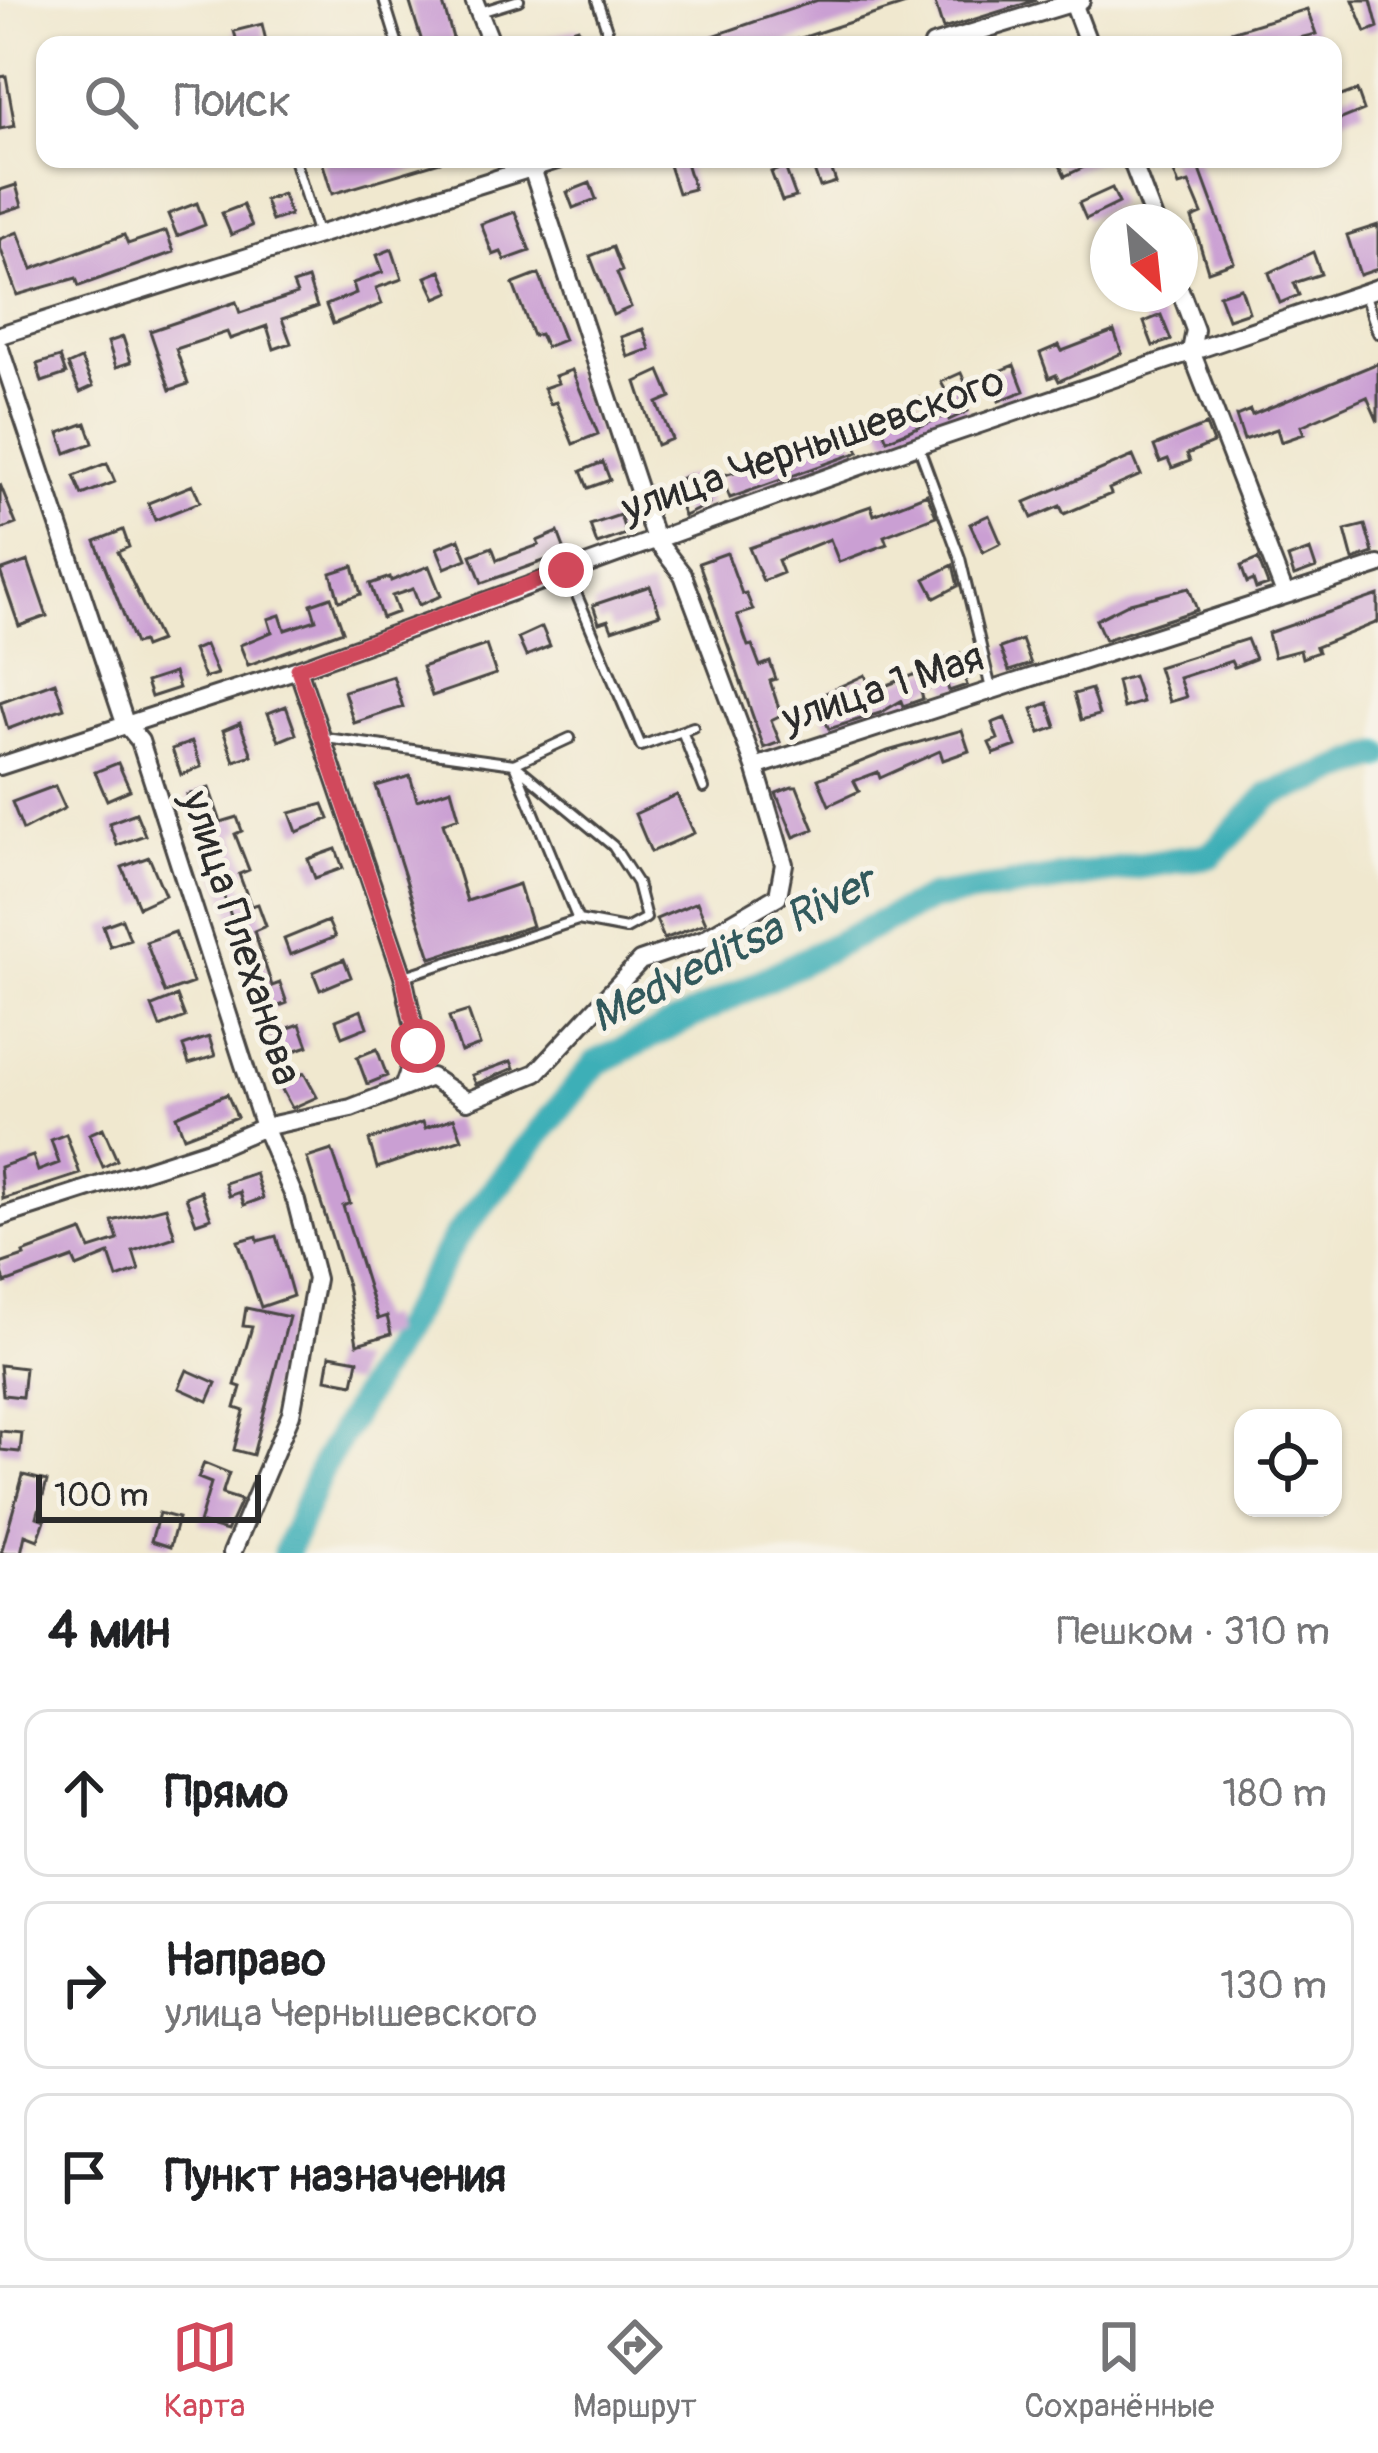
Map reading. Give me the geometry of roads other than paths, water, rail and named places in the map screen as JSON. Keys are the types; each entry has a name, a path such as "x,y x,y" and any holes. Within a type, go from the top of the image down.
{"street":[{"path":"962,36 1076,1 1086,36"},
{"path":"476,6 488,36"},
{"path":"0,335 516,168"},
{"path":"533,168 655,539 683,574 755,767"},
{"path":"1134,168 1148,204"},
{"name":"улица Чернышевского","path":"0,766 298,669 918,445 1371,291"},
{"path":"1188,312 1195,330 1191,351 1286,594"},
{"name":"улица Плеханова","path":"0,349 125,723 140,741 264,1127 296,1201 316,1279 291,1414 232,1553"},
{"name":"улица 1 Мая","path":"404,1085 431,1077 467,1101 536,1073 640,961 704,939 778,896 784,864 755,767 1378,566"},
{"path":"0,1217 218,1147 264,1127 351,1108 404,1085 418,1046 403,976 298,669"}],"lane":[{"path":"384,0 395,36"},
{"path":"476,6 519,0"},
{"path":"597,0 609,36"},
{"path":"297,168 317,233"},
{"path":"1371,291 1378,333"},
{"path":"918,445 960,558 992,691"},
{"path":"566,570 641,746 693,727"},
{"path":"682,731 704,788"},
{"path":"320,737 514,764 613,846 637,883 646,918 626,929 578,920 403,976"},
{"path":"514,764 570,738"},
{"path":"514,764 578,920"}],"waterway":[{"name":"Medveditsa River","path":"286,1553 322,1467 456,1237 596,1063 931,898 1211,855 1270,795 1378,755"}]}
